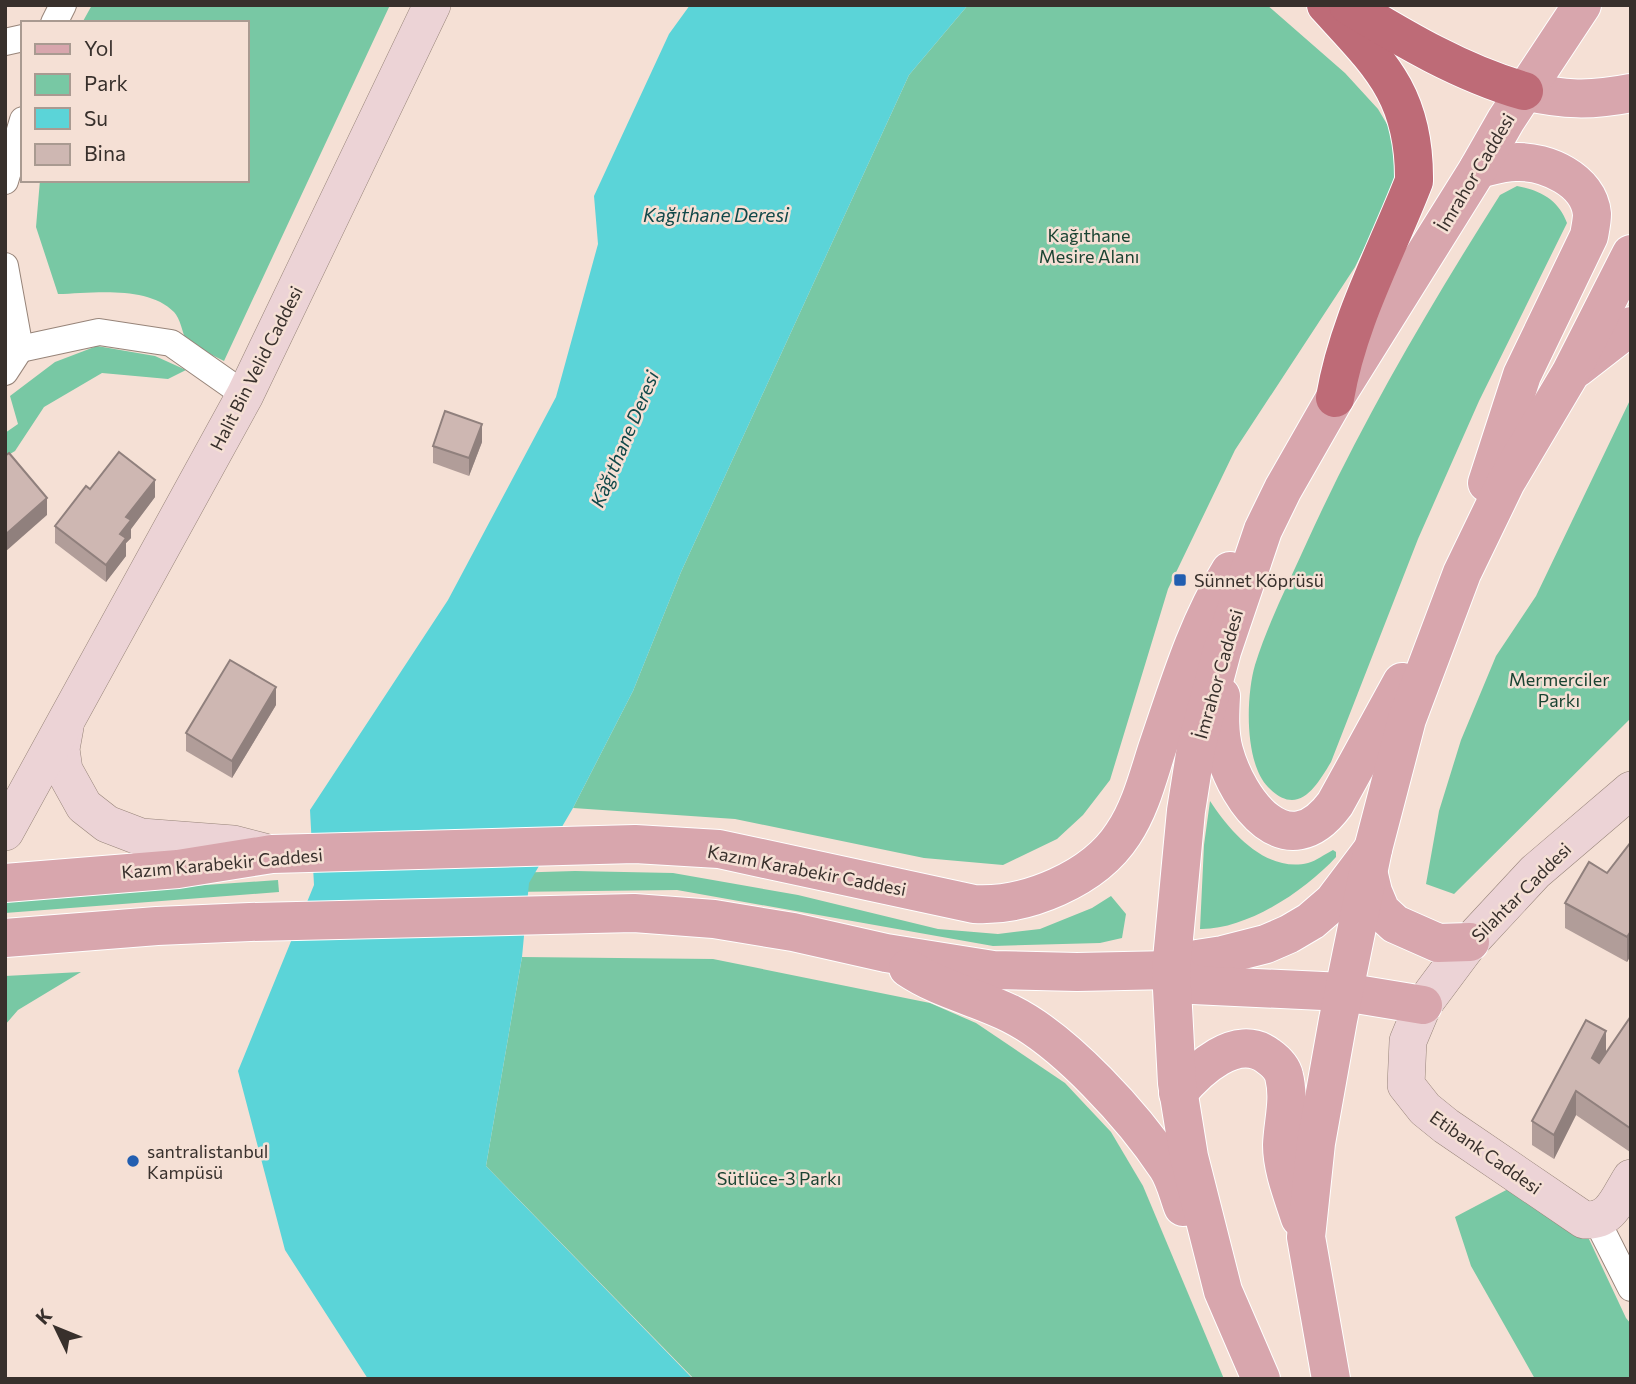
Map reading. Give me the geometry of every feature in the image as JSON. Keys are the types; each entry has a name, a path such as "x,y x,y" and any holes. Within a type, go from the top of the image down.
{"highway":[{"path":"1326,5 1389,76 1411,132 1414,163 1414,181 1346,346 1335,398"},
{"path":"1348,5 1434,54 1502,85 1524,91"}],"main road":[{"name":"Halit Bin Velid Caddesi","path":"5,832 246,395 432,5"},
{"name":"İmrahor Caddesi","path":"1261,1379 1223,1291 1189,1157 1178,1093 1171,970 1186,811 1194,761 1222,651 1263,530 1283,489 1335,398 1524,91 1582,5"},
{"path":"1524,91 1561,99 1599,98 1631,93"},
{"path":"1306,1237 1316,1143 1344,992 1371,860 1407,719 1462,573 1522,375 1588,236 1592,215 1588,201 1579,188 1546,165 1513,162 1478,169"},
{"path":"1222,651 1220,728 1223,749 1240,793 1251,809 1265,822 1279,829 1294,831 1308,827 1326,817 1335,804 1462,573 1506,482 1570,374 1631,254"},
{"path":"1570,374 1631,326"},
{"name":"Kazım Karabekir Caddesi","path":"5,883 178,869 272,854 635,844 719,849 974,904 998,905 1035,896 1062,885 1105,856 1124,833 1143,793 1193,643 1216,593 1239,558 1263,530"},
{"name":"Halit Bin Velid Caddesi","path":"65,724 61,749 64,770 83,806 107,824 141,837 233,844 272,854"},
{"name":"Silahtar Caddesi","path":"1423,1005 1470,942 1535,872 1631,790"},
{"path":"1371,860 1373,892 1381,911 1395,924 1438,943 1470,942"},
{"path":"5,938 250,922 634,913 714,919 793,932 886,953 993,970 1171,970 1197,958 1255,947 1289,934 1311,921 1371,860"},
{"path":"886,953 917,974 1012,1014 1042,1033 1111,1097 1134,1122 1168,1169 1196,1241 1223,1291"},
{"path":"1171,970 1193,985 1344,992 1423,1005"},
{"name":"Etibank Caddesi","path":"1423,1005 1408,1041 1406,1086 1425,1109 1446,1126 1584,1220 1597,1221"},
{"path":"1178,1093 1194,1074 1223,1055 1238,1049 1251,1048 1263,1052 1275,1061 1283,1073 1287,1092 1282,1148 1290,1186 1306,1237 1331,1379"},
{"path":"1597,1221 1609,1213 1631,1178"}],"street":[{"path":"55,21 63,5"},
{"path":"5,181 21,127"},
{"path":"5,266 20,349 5,372"},
{"path":"20,349 99,332 171,343 246,395"},
{"path":"1597,1221 1631,1288"}],"green space":[{"path":"92,5 390,5 224,361 186,342 180,322 174,312 163,303 119,292 58,294 36,227 40,182 248,182 248,21 83,21"},
{"name":"Kağıthane Mesire Alanı","path":"968,5 1267,5 1345,73 1378,109 1397,141 1400,176 1355,267 1235,450 1168,589 1110,780 1083,815 1057,839 1003,865 924,858 735,819 573,808 633,691 681,572 909,75"},
{"path":"1517,186 1548,197 1559,208 1567,223 1479,401 1418,539 1331,762 1305,796 1288,800 1268,787 1260,776 1251,746 1250,694 1260,649 1328,497 1398,365 1500,195"},
{"path":"97,346 155,356 186,370 168,379 102,373 44,407 15,451 5,457 5,433 18,424 10,396 55,362"},
{"name":"Mermerciler Parkı","path":"1631,398 1631,718 1454,894 1426,884 1439,811 1461,740 1496,656 1536,596"},
{"path":"1210,801 1239,837 1264,856 1293,864 1311,862 1333,850 1336,857 1309,882 1274,906 1237,923 1200,929 1204,845"},
{"path":"506,873 673,873 798,895 938,929 998,934 1040,929 1092,908 1111,896 1126,914 1122,938 1100,943 993,946 677,890 505,892"},
{"path":"278,880 279,892 5,913 5,899"},
{"name":"Sütlüce-3 Parkı","path":"522,957 713,959 930,1003 976,1023 1065,1083 1111,1132 1143,1186 1224,1379 694,1379 486,1166"},
{"path":"81,972 18,1010 5,1025 5,976"},
{"path":"1512,1187 1588,1237 1631,1324 1631,1379 1535,1379 1471,1266 1455,1217"}],"water":[{"name":"Kağıthane Deresi","path":"690,5 968,5 909,75 681,572 633,691 573,808 529,883 522,957 486,1166 693,1379 368,1379 285,1250 238,1071 314,885 310,810 448,600 556,397 598,244 594,196 669,34"}],"building":[{"path":"445,411 482,424 469,458 433,446"},
{"path":"119,452 155,480 126,517 131,520 120,534 126,538 106,565 55,526 86,486 90,489"},
{"path":"9,453 47,498 5,535 5,456"},
{"path":"230,660 276,687 232,761 186,733"},
{"path":"1631,842 1631,931 1627,937 1565,903 1589,862 1607,873"},
{"path":"1631,1016 1630,1128 1576,1091 1554,1135 1532,1121 1586,1020 1606,1031 1592,1058 1599,1063"}],"place":[{"name":"Sünnet Köprüsü","path":"1180,580"},
{"name":"santralistanbul Kampüsü","path":"133,1161"}],"water label":[{"name":"Kâğıthane Deresi","path":"624,439"}]}
